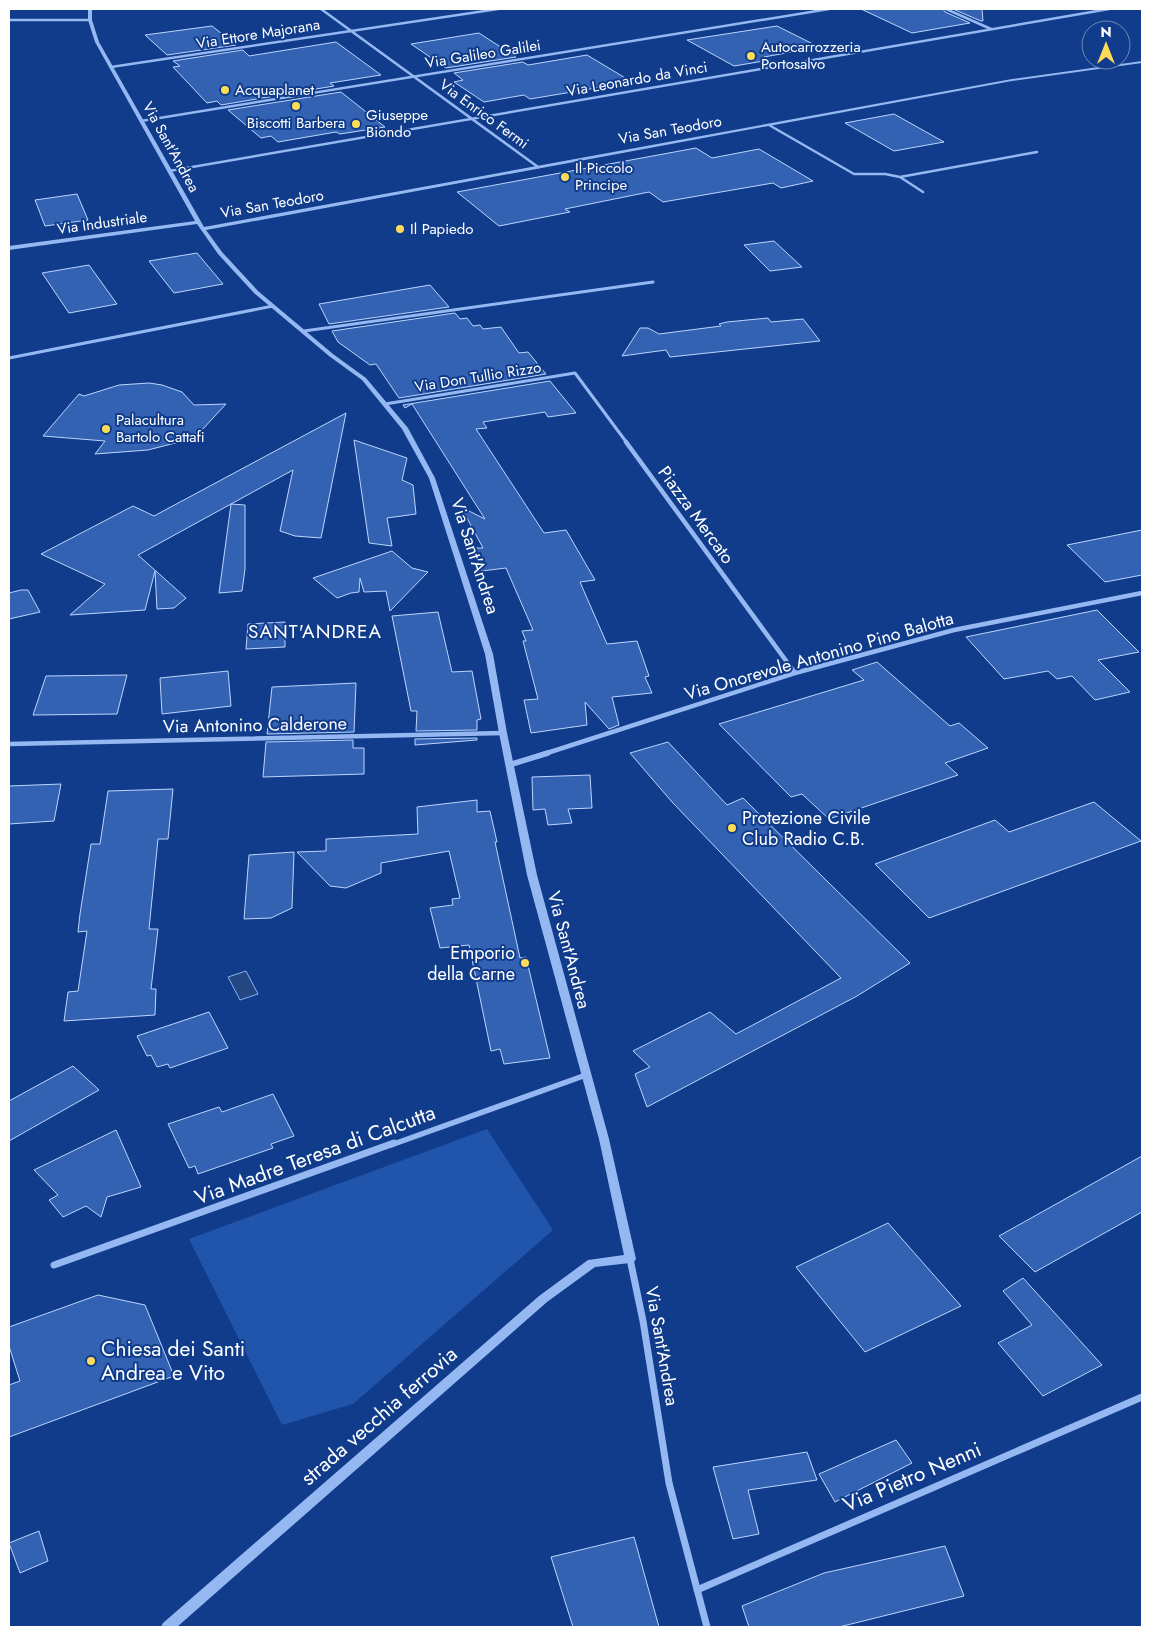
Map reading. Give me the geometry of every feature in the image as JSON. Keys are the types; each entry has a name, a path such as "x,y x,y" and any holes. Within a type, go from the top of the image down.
{"street":[{"name":"Via Sant'Andrea","path":"90,9 90,20 97,42 198,222 220,253 256,292 331,355 364,379 405,428 432,478 489,654 509,765 532,875 604,1139 644,1321 669,1483 707,1627"},
{"name":"Via Enrico Fermi","path":"321,9 538,167"},
{"name":"Via Ettore Majorana","path":"111,67 498,9"},
{"name":"Via Galileo Galilei","path":"141,121 829,9"},
{"path":"946,9 991,29"},
{"name":"Via Leonardo da Vinci","path":"169,171 1109,9"},
{"path":"9,20 90,20"},
{"name":"Via San Teodoro","path":"203,229 1012,80 1142,62"},
{"path":"769,125 854,174 885,174 900,177 1037,152"},
{"path":"900,177 923,192"},
{"name":"Via Industriale","path":"9,248 198,222"},
{"path":"304,331 653,282"},
{"path":"9,358 273,306"},
{"name":"Via Don Tullio Rizzo","path":"385,404 575,372"},
{"name":"Piazza Mercato","path":"575,372 795,673"},
{"name":"Via Onorevole Antonino Pino Balotta","path":"509,765 795,673 954,630 1142,593"},
{"name":"Via Antonino Calderone","path":"9,744 503,733"},
{"name":"Via Madre Teresa di Calcutta","path":"54,1265 586,1075"},
{"name":"strada vecchia ferrovia","path":"168,1627 543,1299 592,1263 630,1259"},
{"name":"Via Pietro Nenni","path":"696,1590 1142,1397"}],"shaded area":[{"path":"246,971 258,994 240,1000 228,977"},
{"path":"487,1129 553,1230 353,1404 282,1425 189,1239"}],"building":[{"path":"861,9 943,9 945,12 970,23 912,33"},
{"path":"953,9 982,9 983,21 981,21"},
{"path":"212,26 236,45 167,55 145,35"},
{"path":"777,26 819,47 764,57 770,60 734,66 687,40"},
{"path":"479,33 516,57 446,68 411,44"},
{"path":"336,42 381,75 330,83 334,86 221,105 217,101 207,103 173,67 180,66 173,61 243,50 249,56"},
{"path":"587,55 632,82 530,99 524,95 484,102 454,82 463,80 454,73 523,62 528,65"},
{"path":"341,92 385,127 340,134 336,132 278,142 271,136 261,138 228,110"},
{"path":"894,114 944,142 894,151 845,123"},
{"path":"696,148 712,158 759,149 813,181 781,188 773,183 663,202 649,192 565,209 570,212 499,226 457,192"},
{"path":"77,194 88,220 45,226 35,200"},
{"path":"774,241 802,267 770,271 744,245"},
{"path":"197,253 223,284 174,293 149,261"},
{"path":"89,265 117,304 69,313 42,273"},
{"path":"430,285 449,307 329,324 319,304"},
{"path":"455,313 460,319 467,318 473,326 480,325 483,329 501,327 519,353 528,352 546,374 399,398 376,364 370,365 338,342 332,331"},
{"path":"768,318 771,322 803,319 820,341 670,357 666,350 622,356 640,328 648,328 659,334 721,326 719,324 727,322"},
{"path":"550,381 576,413 548,417 545,412 483,422 487,428 476,429 544,533 566,530 595,580 580,582 607,644 637,641 649,676 645,677 652,693 612,697 619,725 609,729 585,702 587,725 531,733 524,700 538,699 523,641 526,641 522,631 533,630 506,568 482,571 475,548 483,548 461,507 485,519 412,404 405,408 403,405"},
{"path":"149,383 182,392 194,405 226,404 201,431 179,442 148,450 95,454 105,441 43,436 79,394 84,396 119,385"},
{"path":"346,413 321,538 295,536 280,531 293,470 138,555 186,598 174,608 157,609 155,571 145,610 70,615 105,584 41,554 133,506 154,516"},
{"path":"354,440 407,458 402,480 413,485 416,514 387,518 392,546 369,543"},
{"path":"231,504 245,505 245,569 242,591 219,593"},
{"path":"1142,530 1142,575 1105,582 1067,545"},
{"path":"392,551 412,568 428,572 390,611 386,591 364,592 360,578 359,592 337,598 313,578"},
{"path":"28,590 40,612 9,619 9,593"},
{"path":"1097,610 1139,652 1098,660 1130,692 1095,700 1072,676 1057,679 1048,671 1004,679 966,637"},
{"path":"438,612 452,672 472,671 481,719 477,720 477,730 416,731 417,711 411,711 392,616"},
{"path":"285,622 285,647 246,649 248,624"},
{"path":"877,662 950,726 959,723 988,748 945,763 958,775 829,819 802,794 791,797 719,724 864,680 852,670"},
{"path":"228,671 231,706 162,714 160,678"},
{"path":"127,675 117,714 33,715 46,676"},
{"path":"356,683 354,732 267,734 272,687"},
{"path":"477,738 477,740 415,745 415,739"},
{"path":"353,740 353,748 364,748 364,774 263,777 266,742"},
{"path":"668,742 727,805 743,798 910,963 857,996 647,1107 635,1074 650,1067 633,1051 710,1012 736,1034 841,978 672,802 630,753"},
{"path":"590,775 592,808 568,809 572,823 548,825 545,809 533,810 532,777"},
{"path":"61,784 54,821 9,824 9,786"},
{"path":"173,789 168,839 158,839 149,929 158,929 151,989 156,989 155,1015 64,1021 68,992 78,991 87,931 78,932 80,914 91,844 100,844 108,791"},
{"path":"477,800 477,812 490,811 520,958 526,957 550,1058 504,1064 500,1049 491,1051 469,945 440,948 430,908 453,905 452,899 460,898 449,851 381,863 381,873 346,888 330,886 297,852 326,851 326,839 418,834 417,807"},
{"path":"1094,802 1141,841 929,918 875,864 995,820 1009,832"},
{"path":"294,852 292,908 271,918 244,919 249,855"},
{"path":"209,1012 228,1048 170,1068 168,1064 157,1067 151,1055 147,1056 137,1036"},
{"path":"73,1066 99,1090 9,1141 9,1101"},
{"path":"273,1094 294,1136 271,1144 273,1148 198,1174 195,1166 189,1168 168,1124 219,1107 222,1112"},
{"path":"116,1130 141,1187 107,1197 101,1217 86,1206 63,1217 49,1200 58,1195 34,1170"},
{"path":"1142,1156 1142,1212 1035,1272 999,1236"},
{"path":"888,1223 961,1306 865,1352 796,1267"},
{"path":"1023,1278 1102,1365 1043,1396 998,1343 1032,1325 1003,1291"},
{"name":"Chiesa dei Santi Andrea e Vito","path":"98,1295 145,1305 174,1376 9,1437 9,1385 20,1381 9,1346 9,1327"},
{"path":"896,1440 912,1463 835,1502 819,1474"},
{"path":"807,1452 817,1480 748,1490 759,1534 733,1539 713,1467"},
{"path":"39,1531 48,1561 20,1573 9,1543"},
{"path":"634,1537 659,1627 573,1627 551,1557"},
{"path":"945,1546 964,1596 839,1627 749,1627 742,1606 824,1573"}],"place":[{"name":"Autocarrozzeria Portosalvo","path":"751,56"},
{"name":"Acquaplanet","path":"225,90"},
{"name":"Biscotti Barbera","path":"296,106"},
{"name":"Giuseppe Biondo","path":"356,124"},
{"name":"Il Piccolo Principe","path":"565,177"},
{"name":"Il Papiedo","path":"400,229"},
{"name":"Palacultura Bartolo Cattafi","path":"106,429"},
{"name":"Protezione Civile Club Radio C.B.","path":"732,828"},
{"name":"Emporio della Carne","path":"525,963"},
{"name":"Chiesa dei Santi Andrea e Vito","path":"91,1361"}],"district":[{"name":"SANT'ANDREA","path":"315,631"}]}
